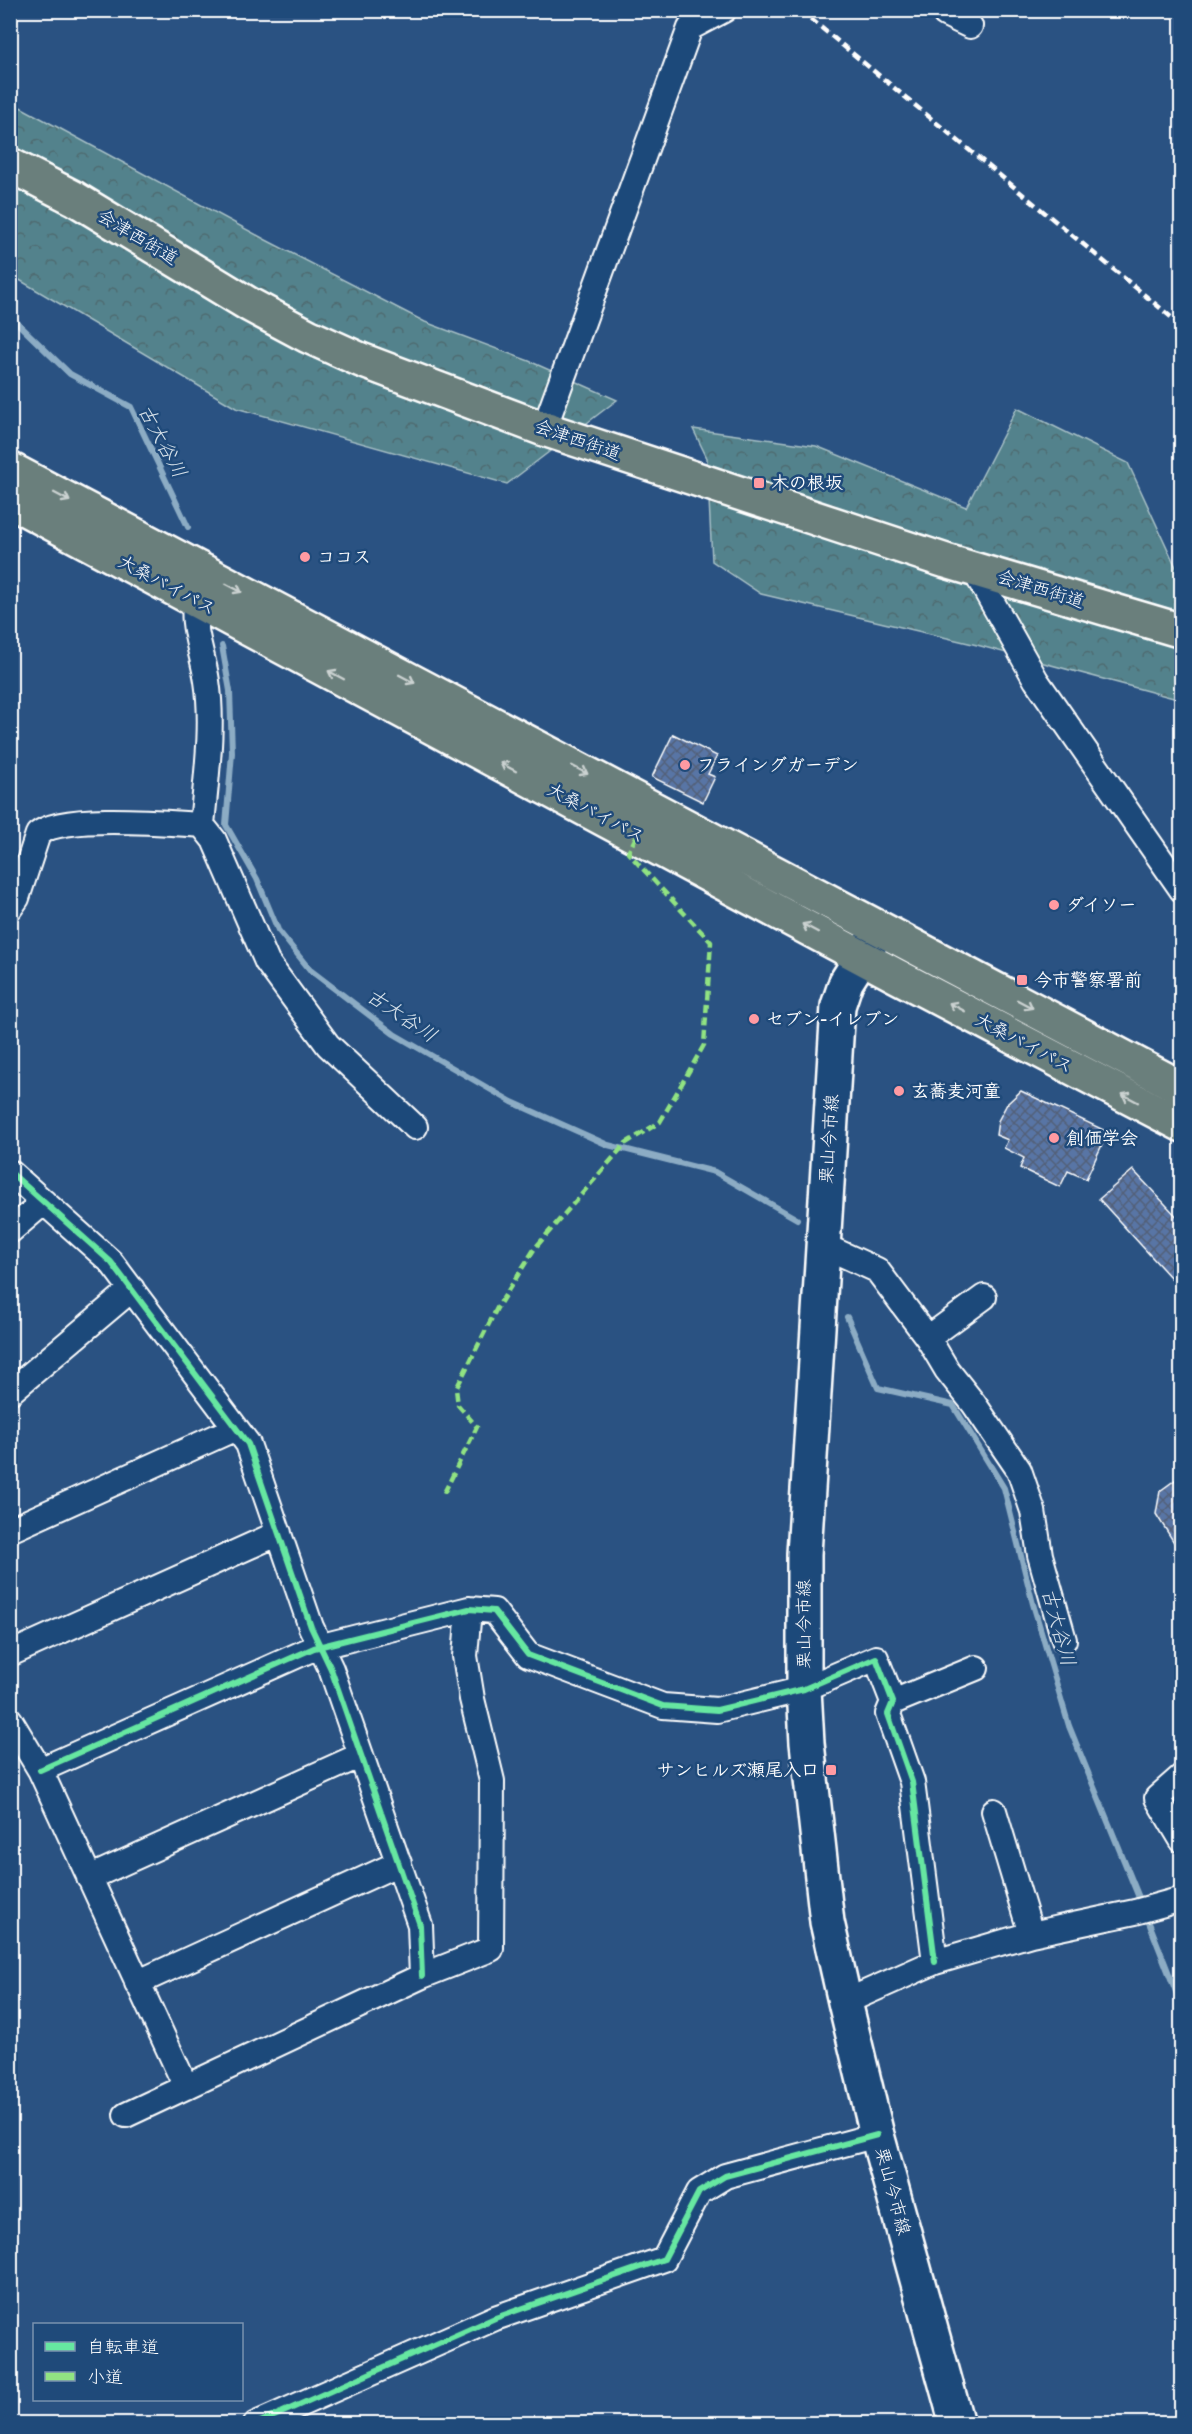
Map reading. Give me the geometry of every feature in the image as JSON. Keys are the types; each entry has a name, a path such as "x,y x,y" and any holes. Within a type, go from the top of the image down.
{"highway":[{"name":"会津西街道","path":"10,165 74,198 250,304 308,336 361,360 544,429 973,568 1182,631"},
{"name":"大桑バイパス","path":"10,469 199,586 861,957 1182,1125"},
{"name":"大桑バイパス","path":"10,501 199,586 880,927 1182,1088"}],"main road":[{"name":"栗山今市線","path":"880,927 846,982 838,1006 804,1554 804,1689 827,1922 878,2135 957,2424"}],"street":[{"path":"544,429 690,28 724,10"},
{"path":"943,10 970,26"},
{"path":"973,568 1036,680 1182,890"},
{"path":"199,586 194,632 207,682 208,760 202,825 214,840 267,962 328,1045 415,1127"},
{"path":"10,908 16,898 38,834 46,826 93,821 202,825"},
{"path":"10,1172 111,1262 248,1444 321,1646 332,1669 420,1924 422,1976"},
{"path":"10,1231 44,1202"},
{"path":"822,1245 877,1270 928,1338 947,1370 974,1404 1019,1470 1033,1511 1040,1555 1064,1640"},
{"path":"10,1392 132,1289"},
{"path":"928,1338 984,1297"},
{"path":"10,1530 236,1428"},
{"path":"10,1654 279,1533"},
{"path":"126,2115 422,1976 490,1949 492,1780 472,1699 465,1656 469,1609"},
{"path":"40,1770 321,1646 469,1609 494,1611 528,1654 663,1706 717,1710 804,1689 876,1658 894,1702"},
{"path":"935,1962 912,1782 888,1714 894,1702 976,1668"},
{"path":"10,1720 40,1770 186,2087"},
{"path":"89,1878 361,1755"},
{"path":"1182,1776 1157,1798 1182,1840"},
{"path":"994,1811 1031,1934"},
{"path":"137,1983 399,1863"},
{"path":"845,2002 935,1962 1031,1934 1182,1899"},
{"path":"256,2424 495,2319 664,2259 699,2192 725,2176 878,2135"}],"green space":[{"path":"11,102 266,240 425,322 529,361 617,400 507,484 236,408 11,275"},
{"path":"1017,408 1128,463 1181,578 1181,700 977,645 761,594 712,561 707,458 693,429 816,446 966,507"}],"building":[{"name":"フライングガーデン","path":"673,734 717,756 708,774 715,777 703,802 652,777"},
{"name":"創価学会","path":"1021,1091 1108,1132 1086,1179 1068,1171 1060,1187 1020,1168 1024,1158 1004,1148 1008,1140 996,1135 998,1121 1007,1104"},
{"path":"1133,1170 1182,1222 1182,1290 1099,1199"},
{"path":"1182,1475 1182,1555 1156,1514 1160,1491"}],"waterway":[{"name":"古大谷川","path":"10,316 70,374 131,407 188,527"},
{"name":"古大谷川","path":"222,646 230,691 232,753 226,825 257,879 278,930 310,970 394,1034 512,1102 608,1145 715,1172 797,1219"},
{"name":"古大谷川","path":"847,1317 878,1388 953,1405 1004,1488 1033,1604 1069,1726 1142,1905"},
{"name":"古大谷川","path":"1146,1915 1182,2007"}],"railway":[{"path":"800,10 1182,326"}],"marked path":[{"path":"444,1493 477,1427 458,1405 456,1389 497,1308 535,1248 626,1143 660,1122 704,1045 711,942 628,853 637,835"}],"cycle path":[{"path":"10,1172 111,1262 248,1444 311,1627 331,1669 420,1925 422,1976"},
{"path":"40,1770 314,1648 469,1609 494,1611 528,1655 663,1706 717,1710 804,1689 876,1658 893,1702 888,1714 912,1782 935,1962"},
{"path":"256,2424 495,2318 664,2259 699,2192 725,2176 877,2135"}],"place":[{"name":"木の根坂","path":"759,483"},
{"name":"ココス","path":"305,557"},
{"name":"フライングガーデン","path":"685,765"},
{"name":"ダイソー","path":"1054,905"},
{"name":"今市警察署前","path":"1022,980"},
{"name":"セブン-イレブン","path":"754,1019"},
{"name":"玄蕎麦河童","path":"899,1091"},
{"name":"創価学会","path":"1054,1138"},
{"name":"サンヒルズ瀬尾入口","path":"831,1770"}]}
